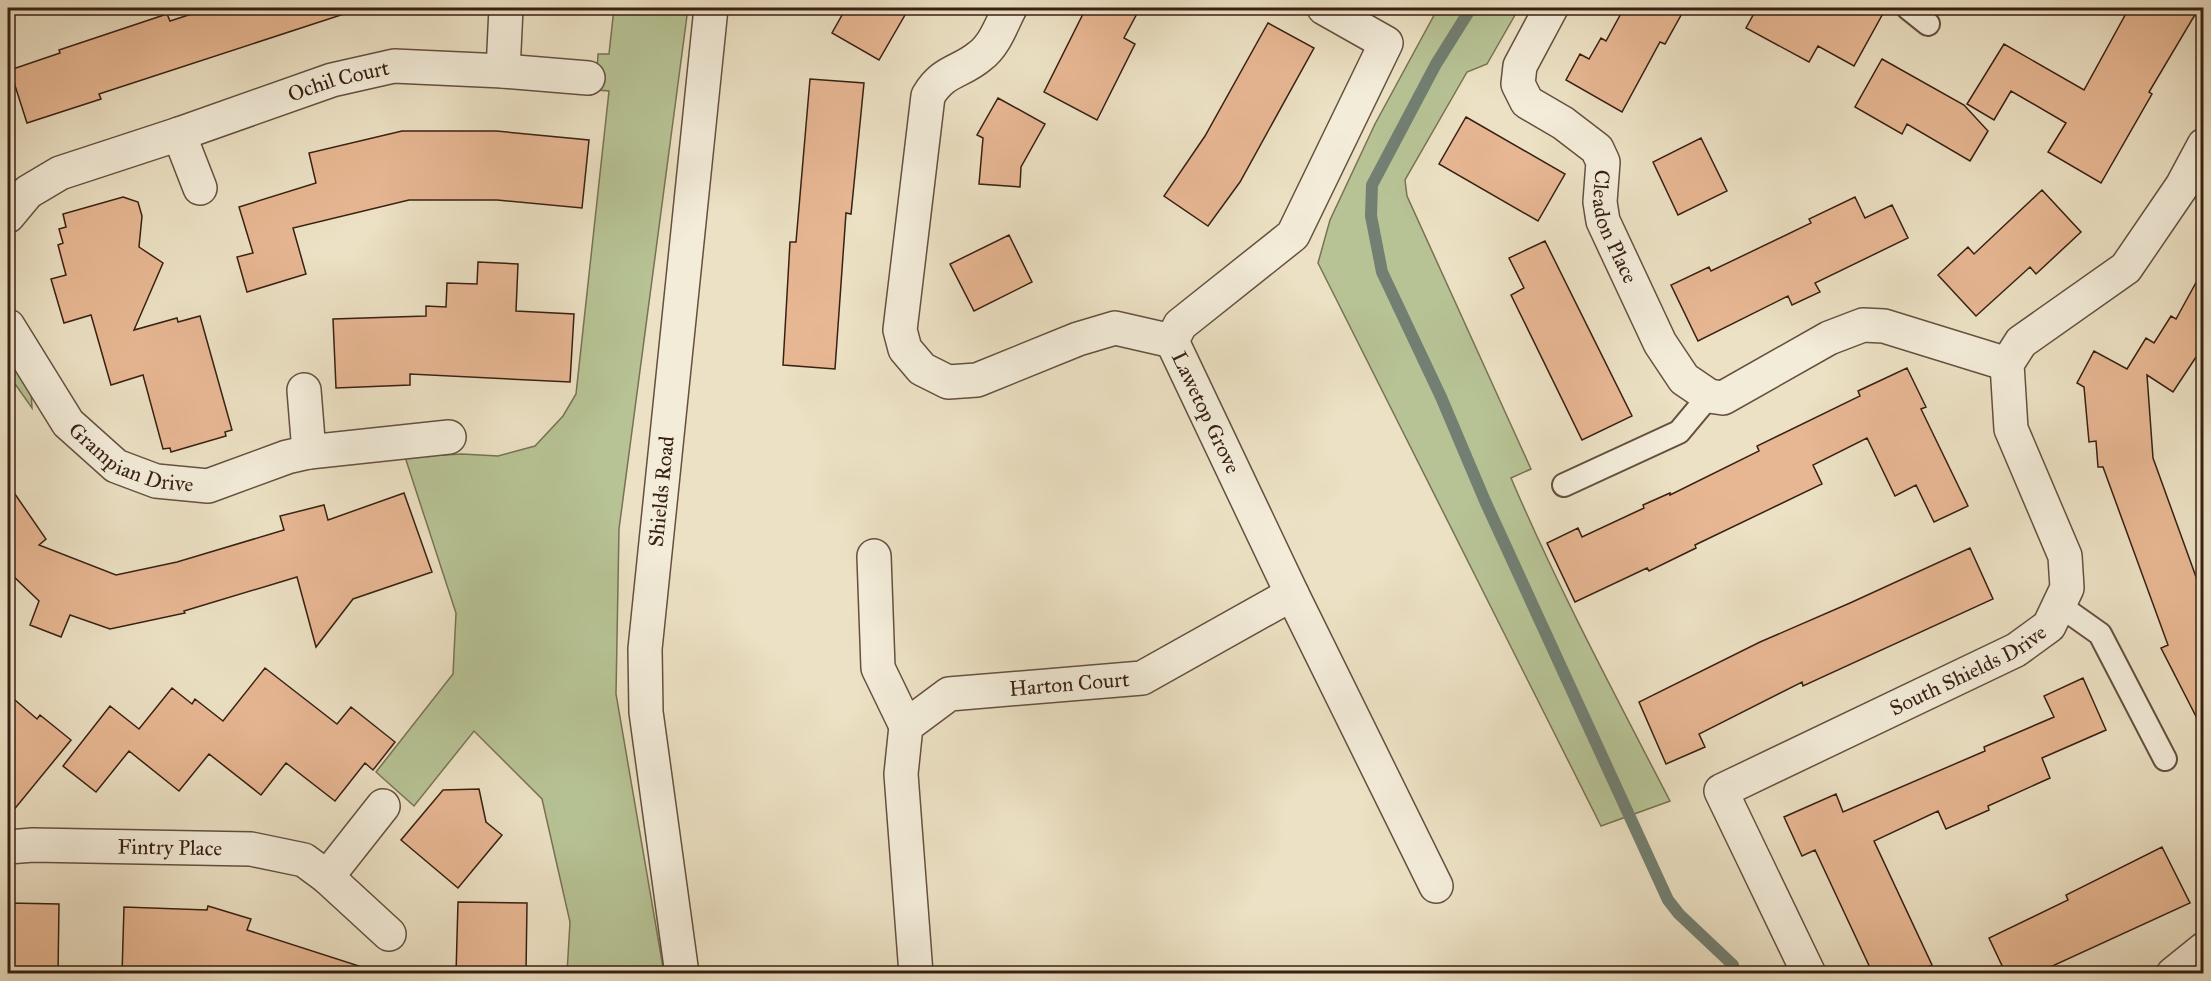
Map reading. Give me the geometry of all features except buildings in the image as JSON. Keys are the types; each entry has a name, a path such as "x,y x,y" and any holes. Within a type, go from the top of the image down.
{"street":[{"path":"503,71 506,8"},
{"name":"Shields Road","path":"682,974 646,712 645,649 711,8"},
{"path":"1010,8 992,42 981,56 937,81 928,96 900,330 905,349 922,369 948,382 977,380 1078,339 1115,328 1172,341"},
{"name":"Lawetop Grove","path":"1324,8 1386,43 1293,235 1180,325 1172,341 1292,594 1436,886"},
{"name":"Cleadon Place","path":"1551,8 1520,66 1518,84 1527,102 1563,123 1596,149 1603,162 1600,202 1603,221 1660,344 1684,379 1708,396"},
{"name":"Ochil Court","path":"8,216 28,192 60,172 179,134 332,80 394,66 588,78"},
{"path":"179,134 200,188"},
{"path":"1708,396 1723,398 1829,338 1863,325 1884,326 2007,364 2021,342 2126,268 2193,192 2204,145"},
{"name":"Grampian Drive","path":"8,326 68,423 116,466 156,481 208,486 287,457 309,452 449,437"},
{"name":"South Shields Drive","path":"1809,974 1721,791 2016,650 2049,626 2067,588 2066,556 2011,429 2007,364"},
{"path":"304,390 309,452"},
{"path":"874,556 878,668 906,726 902,774 916,974"},
{"name":"Harton Court","path":"906,726 949,694 1142,678 1292,594"},
{"path":"327,877 383,806"},
{"name":"Fintry Place","path":"8,847 33,845 251,849 304,860 327,877 389,934"},
{"path":"2173,974 2204,949"}],"lane":[{"path":"1908,8 1928,24"},
{"path":"1564,485 1679,432 1708,396"},
{"path":"2059,605 2100,634 2165,759"}],"green space":[{"path":"614,8 688,8 619,529 616,694 664,973 567,973 570,922 542,799 474,731 414,806 376,772 453,674 456,613 405,457 462,454 498,456 535,446 563,416 576,394 609,91 596,90 598,54 609,54"},
{"path":"1438,8 1519,8 1487,64 1467,72 1405,180 1407,196 1531,469 1511,478 1567,601 1670,801 1601,826 1318,263 1330,220 1375,124"},
{"path":"8,355 31,391 32,408 8,374"}],"waterway":[{"path":"1471,8 1436,64 1372,185 1371,216 1382,272 1441,397 1485,501 1668,900 1679,914 1733,965 1735,974"}]}
